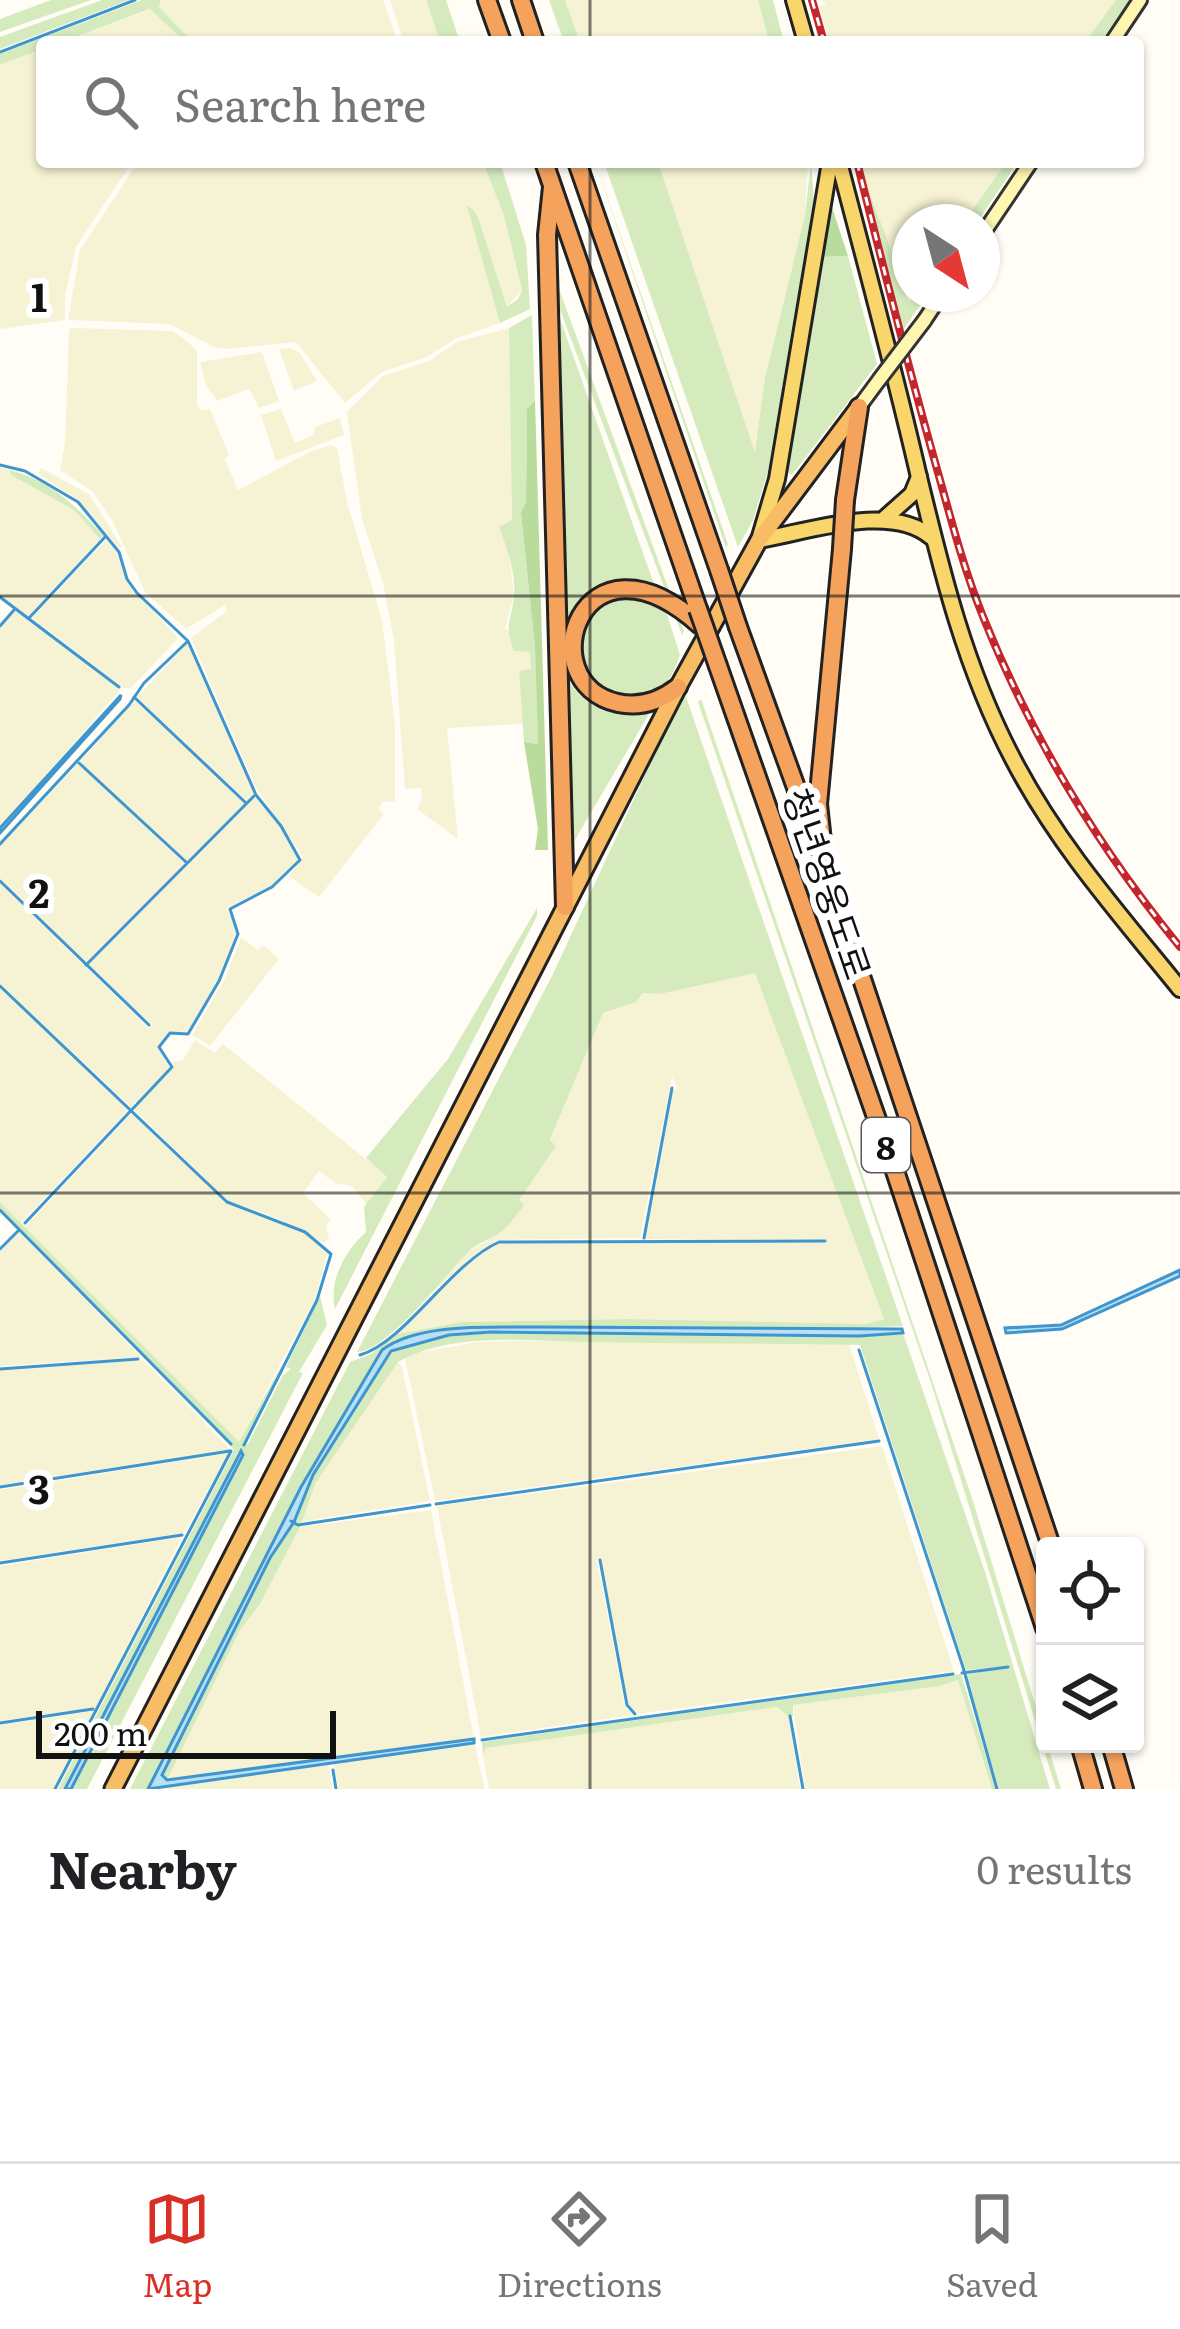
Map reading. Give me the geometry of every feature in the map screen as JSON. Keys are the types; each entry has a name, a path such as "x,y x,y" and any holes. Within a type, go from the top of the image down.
{"highway":[{"path":"487,0 500,36"},
{"path":"520,0 533,36"},
{"name":"청년영웅도로","path":"546,168 934,1287 1036,1600"},
{"name":"청년영웅도로","path":"579,168 824,866 1048,1537"},
{"path":"552,187 548,253 565,907"},
{"path":"113,1789 678,687 759,540 859,407"},
{"path":"824,866 818,804 845,500 859,407"},
{"path":"678,687 650,703 607,700 585,684 579,673 572,634 590,605 617,589 634,587 666,597 699,619"},
{"path":"1083,1753 1093,1789"},
{"path":"1114,1753 1124,1789"}],"main road":[{"path":"794,0 804,36"},
{"path":"1116,36 1140,0"},
{"path":"829,168 777,478 759,540 885,518 921,528 931,537"},
{"path":"841,168 931,537 969,662 1013,760 1066,845 1180,988"},
{"path":"1000,208 1027,168"},
{"path":"859,407 930,312"},
{"path":"885,518 911,494 919,477"}],"shaded area":[{"path":"161,0 383,0 396,36 187,36 159,7"},
{"path":"390,0 426,0 438,36 402,36"},
{"path":"565,0 758,0 767,36 578,36"},
{"path":"822,0 1116,0 1089,36 827,36 819,6 826,4"},
{"path":"147,11 179,36 78,36"},
{"path":"36,51 36,168 128,168 76,247 65,320 0,329 0,65"},
{"path":"134,168 485,168 504,216 522,290 507,307 479,220 468,207 500,323 382,372 345,403 296,342 228,349 214,347 169,324 68,320 80,250"},
{"path":"660,168 808,168 805,215 765,378 756,455"},
{"path":"862,168 1002,168 977,204 892,204 892,252"},
{"path":"509,328 512,520 500,528 509,552 514,595 505,628 530,651 531,670 519,671 523,724 447,728 458,839 417,809 421,788 405,789 394,641 383,583 362,519 347,412 383,376 429,361 457,342"},
{"path":"69,329 173,331 189,343 197,351 197,405 201,411 210,409 238,490 312,451 330,445 337,448 347,502 382,620 395,726 395,801 382,802 379,809 384,814 319,897 289,876 303,857 255,786 191,638 227,611 225,605 186,629 145,592 113,522 93,492 60,470"},
{"path":"279,349 299,352 317,381 294,391"},
{"path":"262,352 279,401 259,408 249,389 217,401 206,385 200,362"},
{"path":"281,409 295,443 313,435 315,427 340,418 344,435 276,461 261,415"},
{"path":"0,468 74,510 100,539 28,616 0,595"},
{"path":"41,468 89,494 122,547 78,500 38,474"},
{"path":"106,540 131,587 178,638 131,688 123,688 32,618"},
{"path":"15,610 120,690 0,828 0,628"},
{"path":"188,643 254,794 247,801 137,697"},
{"path":"135,699 245,803 187,861 80,762"},
{"path":"78,763 185,864 86,963 0,879 0,846"},
{"path":"255,797 298,859 271,886 227,908 237,934 217,981 187,1033 168,1032 157,1046 170,1067 131,1107 0,984 0,883 149,1029 152,1025 88,965"},
{"path":"241,938 258,950 263,945 279,959 210,1046 192,1035 226,977"},
{"path":"756,972 884,1319 866,1324 628,1319 462,1322 397,1334 472,1260 500,1243 827,1242 645,1239 671,1091 678,1088 672,1077 640,1238 497,1240 469,1259 418,1305 467,1252 495,1236 523,1205 519,1201 555,1145 550,1141 603,1013 635,1002 643,993 660,994"},
{"path":"0,988 128,1110 21,1223 0,1202"},
{"path":"195,1040 215,1053 223,1044 387,1176 367,1205 352,1186 335,1183 319,1171 303,1193 331,1220 324,1243 275,1217 228,1201 134,1109 174,1067 172,1062 183,1060"},
{"path":"132,1113 227,1204 305,1234 327,1254 315,1299 239,1442 25,1227"},
{"path":"19,1232 141,1357 0,1366 0,1252"},
{"path":"477,1342 849,1344 879,1439 435,1501 405,1358"},
{"path":"143,1360 231,1450 0,1485 0,1370"},
{"path":"398,1362 430,1501 300,1522 315,1484"},
{"path":"882,1446 954,1671 638,1714 628,1704 599,1557 625,1707 633,1715 481,1737 437,1506"},
{"path":"229,1453 184,1533 0,1561 0,1490"},
{"path":"431,1510 474,1739 167,1780 240,1630 260,1604 300,1527"},
{"path":"182,1537 96,1708 0,1721 0,1566"},
{"path":"958,1680 992,1789 805,1789 793,1705"},
{"path":"777,1707 789,1717 800,1789 489,1789 486,1748"},
{"path":"94,1711 53,1789 0,1789 0,1725"},
{"path":"474,1743 485,1789 338,1789 334,1762"},
{"path":"328,1763 333,1789 162,1789 165,1785"}],"green space":[{"path":"51,0 91,0 0,32 0,19"},
{"path":"102,0 129,0 0,49 0,37"},
{"path":"142,0 161,0 159,7 187,36 179,36 150,9 78,36 47,36"},
{"path":"426,0 446,0 458,36 438,36"},
{"path":"549,0 565,0 578,36 562,36"},
{"path":"758,0 773,0 782,36 767,36"},
{"path":"1116,0 1130,0 1104,36 1089,36"},
{"path":"36,40 36,51 0,65 0,54"},
{"path":"485,168 502,168 526,245 530,309 500,323 467,206 479,220 507,307 522,290 504,216"},
{"path":"597,168 728,544 726,548"},
{"path":"606,168 660,168 755,452 765,378 805,215 811,168 814,201 768,471 753,520 738,547"},
{"path":"859,168 862,168 889,244 892,290"},
{"path":"1002,168 1014,168 989,204 977,204"},
{"path":"830,201 848,256 818,257"},
{"path":"848,256 877,364 792,475 784,461 818,257"},
{"path":"551,267 684,631 682,635 547,275"},
{"path":"552,296 655,587 627,583 602,588 581,602 565,626"},
{"path":"898,312 916,312 903,330"},
{"path":"532,315 535,400 527,409 526,502 521,514 535,648 538,744 524,742 519,671 531,669 530,652 514,651 511,641 514,578 499,527 512,520 509,328"},
{"path":"535,400 548,850 535,850 538,829 524,742 538,744 535,648 521,513 526,502 527,409"},
{"path":"10,470 51,488 103,535 100,539 74,510 11,475"},
{"path":"617,597 649,599 665,608 680,655 668,681 643,696 605,695 576,656 580,629"},
{"path":"563,668 578,692 597,707 621,714 649,714 570,848"},
{"path":"684,691 903,1326 448,1330 388,1345 301,1487 148,1789 130,1789 350,1362 371,1354 397,1334 462,1322 628,1319 866,1324 884,1319 755,973 660,994 643,993 636,1002 603,1013 550,1140 556,1146 519,1200 524,1205 502,1231 470,1250 399,1327 357,1352 553,974"},
{"path":"701,699 971,1495 1036,1707 1036,1724 932,1386 698,702"},
{"path":"537,908 335,1309 340,1266 366,1232 364,1207 387,1177 366,1158 448,1059"},
{"path":"0,1202 239,1442 284,1361 244,1445 283,1375 291,1369 286,1367 320,1296 327,1325 87,1789 71,1789 243,1455 238,1453 65,1789 58,1789 234,1450 0,1208"},
{"path":"903,1333 985,1572 1050,1789 999,1789 965,1675 1010,1666 966,1670 860,1345 517,1340 442,1346 398,1362 315,1484 300,1527 260,1604 240,1630 167,1780 163,1779 313,1475 384,1357 406,1345 449,1335"},
{"path":"961,1674 996,1789 992,1789 958,1680 793,1705 789,1717 777,1707 486,1748 483,1755 482,1742"},
{"path":"1045,1753 1050,1753 1061,1789 1056,1789"}],"water":[{"path":"121,695 120,699 0,833 0,828"},
{"path":"1180,1270 1180,1276 1062,1329 1006,1333 1005,1328 1061,1325"},
{"path":"483,1327 902,1329 903,1333 859,1336 491,1332 449,1335 391,1351 313,1475 294,1522 270,1558 162,1775 167,1780 474,1739 474,1743 148,1789 301,1487 382,1350 417,1334"},
{"path":"241,1451 71,1789 65,1789"}],"waterway":[{"path":"42,36 135,0"},
{"path":"0,52 36,38"},
{"path":"0,465 25,471 78,502 119,552 137,593 188,641 256,795 300,860 272,887 230,909 238,934 219,981 188,1034 170,1033 159,1047 172,1067 25,1223"},
{"path":"29,618 105,537"},
{"path":"0,597 119,687"},
{"path":"0,626 14,610"},
{"path":"0,844 144,683 187,642"},
{"path":"134,697 245,802"},
{"path":"79,763 186,862"},
{"path":"86,965 254,796"},
{"path":"0,881 149,1025"},
{"path":"0,986 227,1202 305,1232 331,1254 317,1300 244,1445"},
{"path":"644,1238 672,1088"},
{"path":"0,1210 231,1444"},
{"path":"0,1249 18,1231"},
{"path":"360,1355 394,1335 463,1267 499,1242 825,1241"},
{"path":"859,1350 963,1667 997,1789"},
{"path":"0,1369 138,1359"},
{"path":"436,1504 879,1441"},
{"path":"0,1487 230,1451"},
{"path":"55,1789 231,1451"},
{"path":"291,1521 298,1525 430,1505"},
{"path":"0,1563 182,1535"},
{"path":"600,1560 627,1705 635,1714"},
{"path":"962,1673 1008,1667"},
{"path":"482,1740 953,1674"},
{"path":"0,1723 93,1709"},
{"path":"790,1716 803,1789"},
{"path":"333,1770 336,1789"}],"railway":[{"path":"812,0 822,36"},
{"path":"859,168 925,425 984,619 1023,706 1069,790 1180,947"}]}
